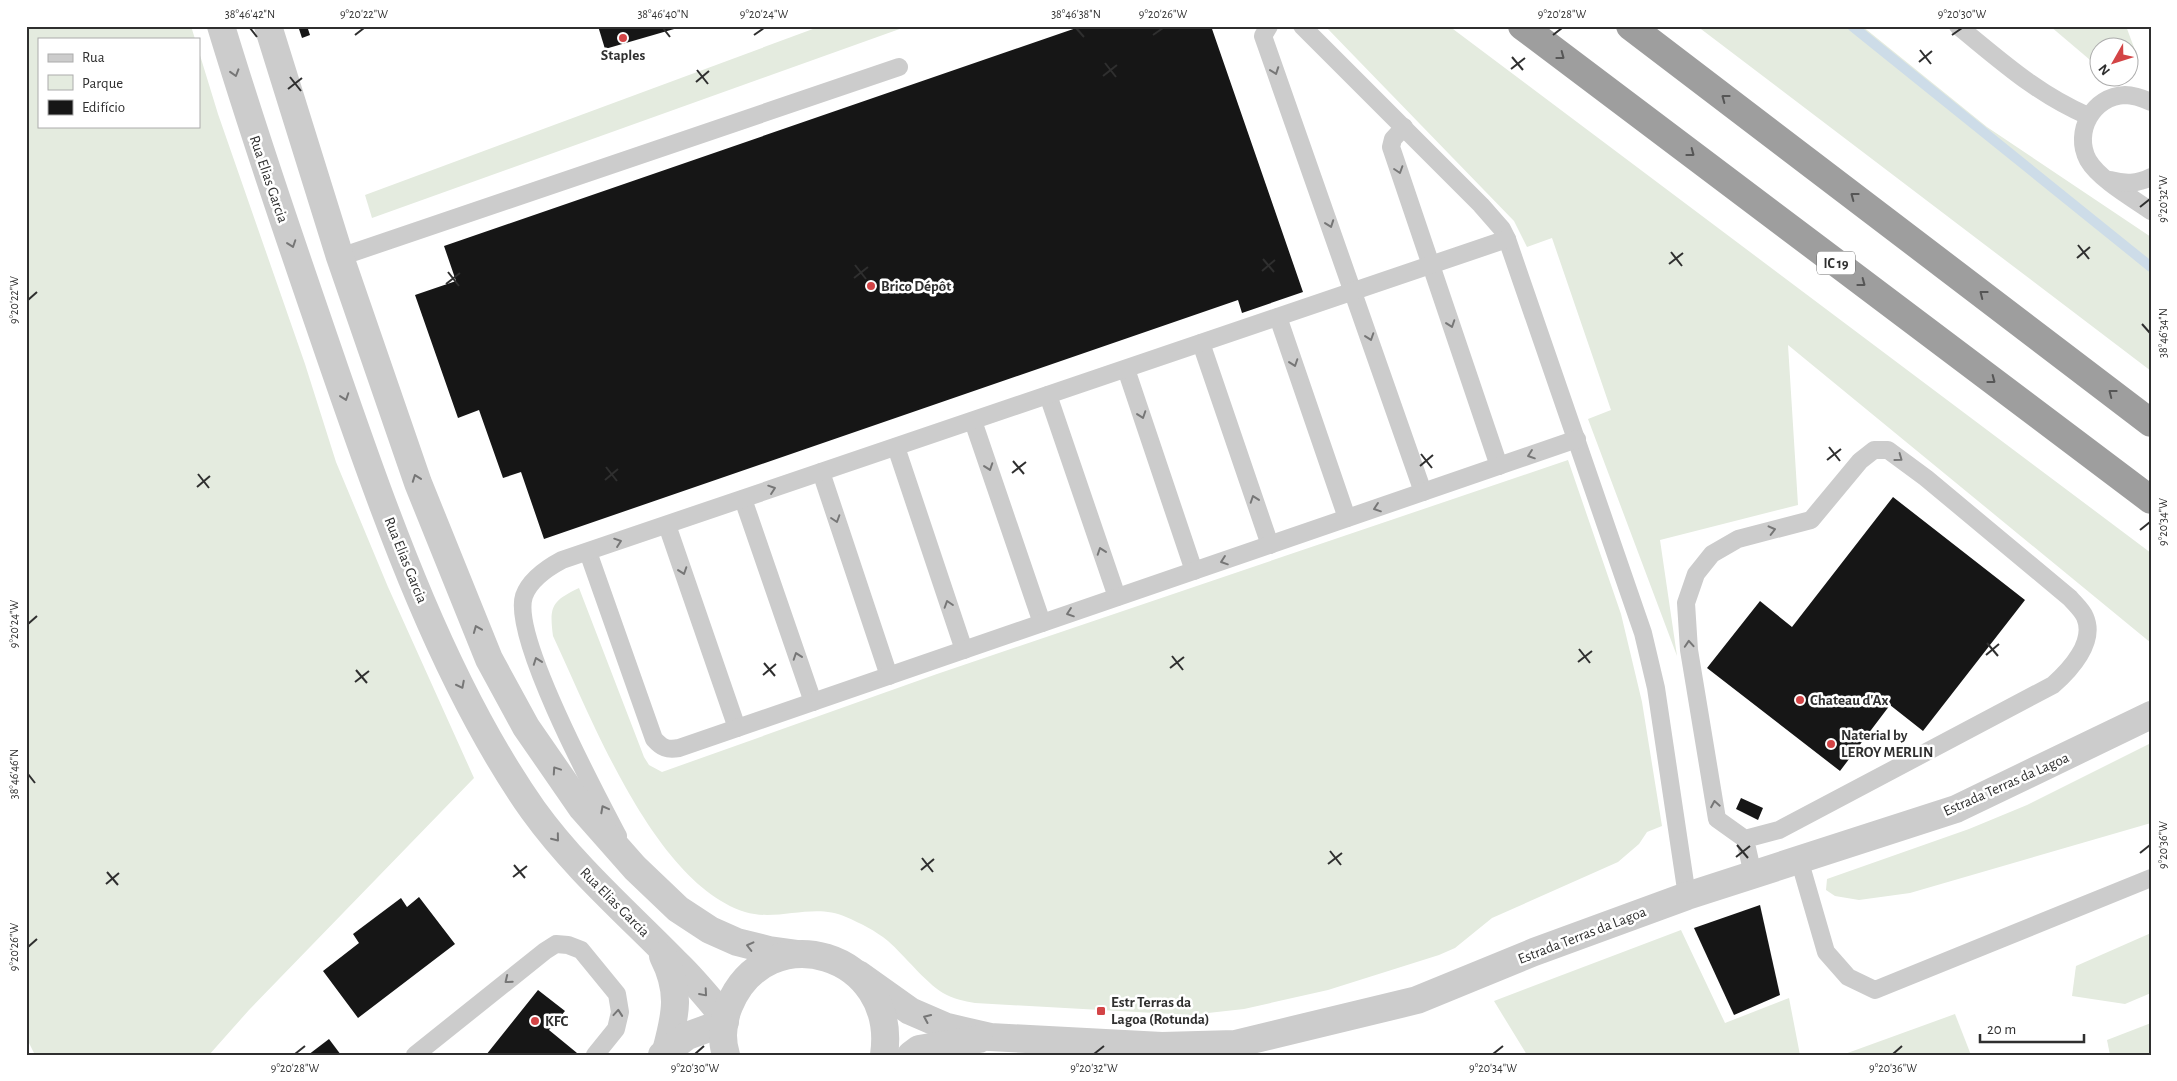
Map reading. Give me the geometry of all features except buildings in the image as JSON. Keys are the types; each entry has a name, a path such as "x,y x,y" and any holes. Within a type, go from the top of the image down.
{"highway":[{"name":"IC 19","path":"1522,26 2151,500"},
{"path":"1630,26 2151,423"}],"street":[{"name":"Rua Elias Garcia","path":"221,26 253,132 359,439 406,563 458,681 494,748 533,810 580,869 679,966 725,1020"},
{"path":"268,26 340,257 418,483 489,659 526,726 582,808 635,868 678,909 710,930 737,942 769,950 798,954"},
{"name":"Estrada Terras da Lagoa","path":"798,954 818,955 839,962 910,1010 947,1027 990,1037 1162,1046 1234,1044 1417,1000 1534,952 1687,896 1956,809 2151,715"},
{"path":"651,938 664,957 675,984 675,1018 664,1053"},
{"path":"726,1055 725,1020 734,994 746,979 761,966 779,958 798,954"},
{"path":"858,974 872,990 882,1010 886,1032 884,1055"},
{"path":"664,1053 687,1036 725,1020"},
{"name":"Estrada Terras da Lagoa","path":"911,1055 920,1049 990,1037"}],"lane":[{"path":"1269,26 1263,36 1423,492"},
{"path":"1302,26 1481,204 1507,239 1643,632 1656,688 1687,896"},
{"path":"1958,26 2039,91 2062,105 2088,116"},
{"path":"340,257 899,67"},
{"path":"2147,97 2124,95 2110,98 2098,105 2088,116 2083,130 2083,145 2087,159 2095,171 2151,211"},
{"path":"1404,128 1393,139 1391,147 1499,466"},
{"path":"2107,179 2122,183 2136,183 2151,177"},
{"path":"635,868 572,749 538,663 523,618 524,597 533,582 548,567 821,472 1507,239"},
{"path":"1278,317 1347,518"},
{"path":"1201,344 1270,545"},
{"path":"1126,369 1194,571"},
{"path":"1048,395 1117,597"},
{"path":"973,421 1042,623"},
{"path":"588,552 654,739 660,746 668,750 680,748 1577,439"},
{"path":"896,447 964,650"},
{"path":"1745,838 1779,830 2045,689 2069,671 2081,653 2087,631 2085,617 2070,598 1926,478 1888,450 1874,450 1860,461 1811,520 1738,539 1712,554 1696,574 1686,603 1689,650 1717,819 1745,838 1752,875"},
{"path":"821,472 889,676"},
{"path":"743,499 813,702"},
{"path":"667,525 737,728"},
{"path":"1798,859 1826,952 1848,977 1875,990 2151,878"},
{"path":"415,1055 556,944 568,945 581,950 618,994 620,1012 616,1028 595,1055"}],"green space":[{"path":"26,26 191,26 195,38 38,38 38,128 200,128 200,55 218,114 305,364 336,462 388,587 474,778 249,1010 209,1055 35,1055 26,1037"},
{"path":"821,26 908,26 372,218 365,195"},
{"path":"1325,26 1449,26 2151,553 2151,643 1788,345 1798,505 1660,540 1677,656 1588,419 1611,410 1552,238 1527,247 1514,221"},
{"path":"1697,26 1862,26 1987,127 2151,237 2151,371"},
{"path":"2050,26 2126,26 2130,38 2090,38 2090,60"},
{"path":"1568,460 1621,614 1642,702 1662,826 1647,832 1639,844 1618,862 1492,918 1455,948 1439,955 1328,990 1244,1009 1190,1015 975,1003 943,993 922,976 888,941 846,917 821,911 770,915 745,912 712,895 682,868 654,833 629,794 606,751 553,636 552,611 554,606 563,597 579,588 644,757 649,765 662,772 937,674"},
{"path":"2151,743 2151,823 1910,893 1859,900 1835,896 1826,890 1827,879 1969,829 2027,805"},
{"path":"1681,930 1725,1023 1789,998 1800,1055 1527,1055 1494,1001"},
{"path":"2151,933 2151,993 2125,1004 2072,996 2076,966"},
{"path":"1955,1014 1971,1055 1842,1055"},
{"path":"2151,1023 2151,1055 2110,1055 2107,1040"}],"waterway":[{"path":"1852,26 2151,267"}],"place":[{"name":"Staples","path":"623,38"},
{"name":"Brico Dépôt","path":"871,286"},
{"name":"Chateau d'Ax","path":"1800,700"},
{"name":"Naterial by LEROY MERLIN","path":"1831,744"},
{"name":"Estr Terras da Lagoa (Rotunda)","path":"1101,1011"},
{"name":"KFC","path":"535,1021"}]}
